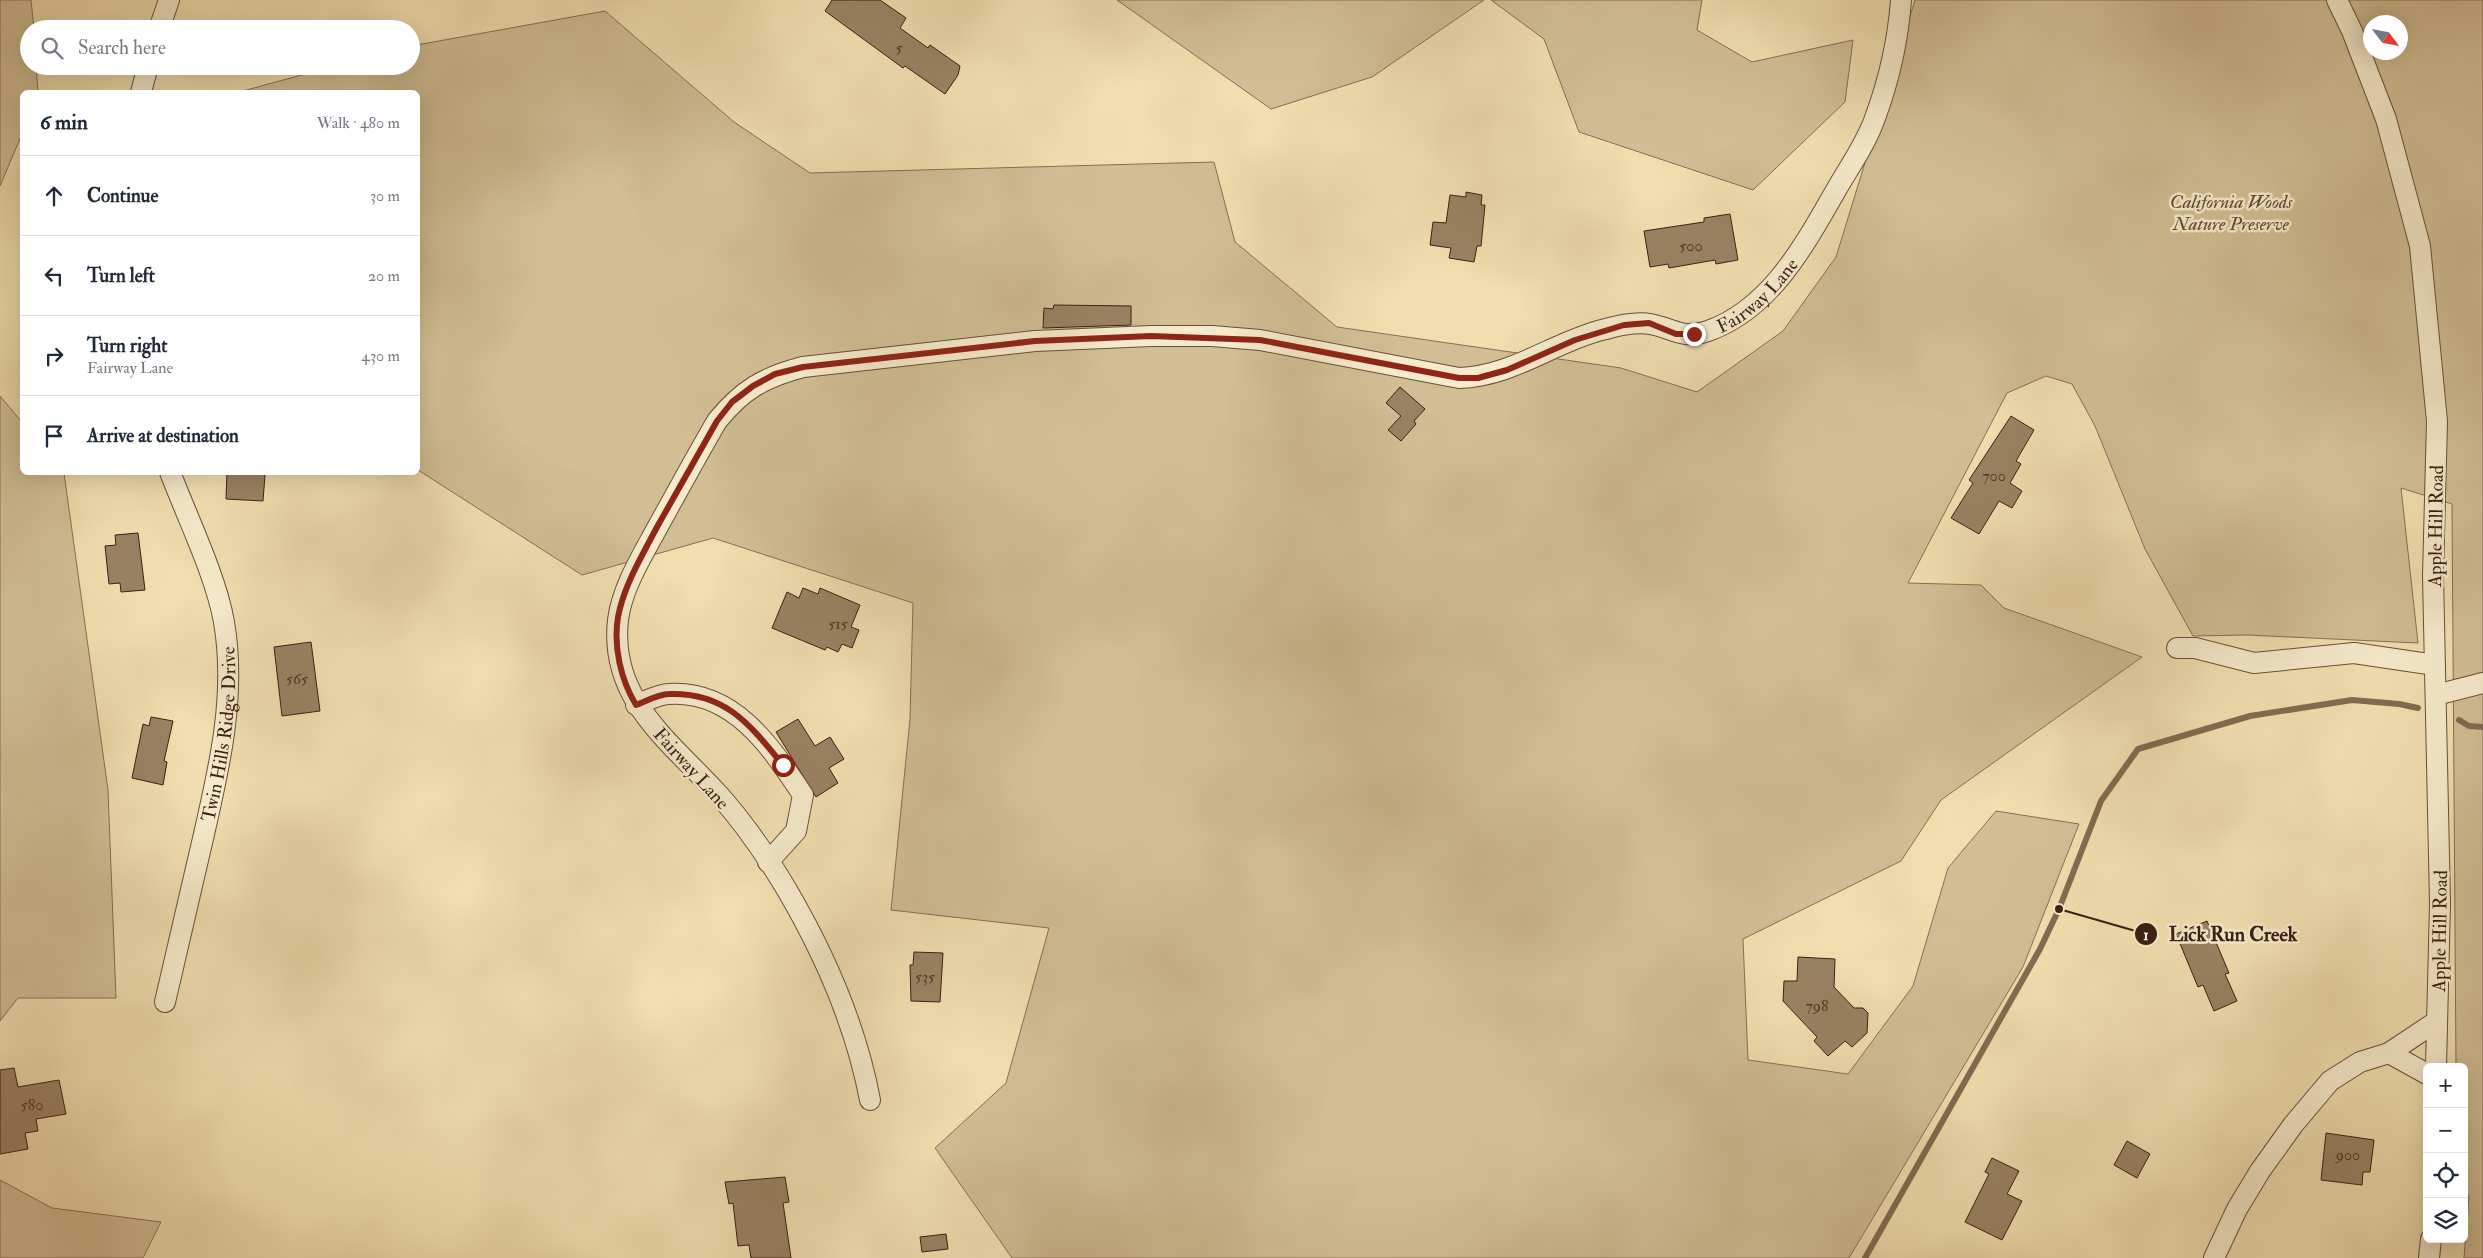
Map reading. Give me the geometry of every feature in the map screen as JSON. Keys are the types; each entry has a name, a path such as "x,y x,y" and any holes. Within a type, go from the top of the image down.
{"street":[{"path":"162,20 168,0"},
{"name":"Fairway Lane","path":"870,1100 863,1061 842,1001 816,943 786,890 768,862 720,797 636,705 621,670 617,644 618,619 623,597 636,567 717,421 732,402 753,386 775,374 803,367 1035,341 1151,336 1260,340 1459,378 1478,378 1507,370 1597,331 1624,325 1649,323 1676,334 1694,334 1708,331 1753,306 1774,285 1811,234 1874,120 1889,74 1899,24 1901,0"},
{"name":"Apple Hill Road","path":"2337,0 2352,31 2386,119 2420,246 2437,421 2433,576 2440,903 2436,1063"},
{"path":"142,90 146,75"},
{"name":"Twin Hills Ridge Drive","path":"165,1002 224,737 229,693 229,657 224,620 211,578 171,475"},
{"path":"2177,648 2195,648 2254,663 2354,653 2435,665"},
{"path":"2436,695 2483,683"},
{"path":"636,705 668,694 708,698 747,721 783,765 803,795 796,832 768,862"},
{"path":"2214,1258 2238,1209 2260,1172 2293,1125 2330,1081 2360,1062 2389,1054 2437,1020"},
{"path":"2389,1054 2423,1072"},
{"path":"2428,1258 2430,1243"}],"green space":[{"path":"0,0 31,0 33,20 20,20 20,75 37,75 38,90 20,90 20,139 0,186"},
{"path":"1117,0 1484,0 1372,77 1271,109"},
{"path":"1491,0 1702,0 1697,30 1752,62 1853,40 1845,102 1753,190 1579,132 1544,39"},
{"name":"California Woods Nature Preserve","path":"1915,0 2483,0 2483,1258 2464,1258 2465,1243 2468,1243 2469,1195 2468,1063 2456,1063 2452,504 2401,488 2418,643 2247,635 2193,636 2145,549 2095,426 2072,384 2046,376 2007,393 1908,583 1981,585 2004,608 2142,657 1941,800 1901,861 1743,939 1748,1060 1848,1074 1913,986 1948,868 1996,811 2079,824 2023,967 1849,1258 1012,1258 935,1148 1006,1083 1049,928 891,910 910,719 913,603 713,538 582,575 420,471 420,90 246,90 302,75 420,75 420,44 605,11 734,122 810,173 1214,162 1235,242 1337,327 1621,368 1697,392 1783,331 1836,257"},
{"path":"0,396 20,420 20,475 64,475 108,790 116,998 18,998 0,1021"},
{"path":"0,1180 52,1208 161,1222 143,1258 0,1258"}],"building":[{"path":"832,0 880,0 906,18 900,28 928,48 930,45 960,66 958,75 945,94 905,66 903,68 825,11"},
{"path":"1466,192 1482,195 1481,205 1485,205 1481,246 1477,246 1474,262 1449,258 1451,248 1430,245 1433,222 1446,223 1450,195 1466,197"},
{"path":"1730,214 1738,260 1716,264 1715,260 1669,268 1668,264 1650,267 1644,231 1704,222 1704,218"},
{"path":"1054,305 1131,306 1131,325 1043,328 1044,308 1053,309"},
{"path":"1400,387 1425,409 1414,421 1416,424 1401,441 1388,430 1401,416 1386,403"},
{"path":"2011,416 2034,430 2016,461 2021,464 2010,483 2022,491 2012,508 1999,501 1979,534 1951,518 1973,483 1969,480"},
{"path":"227,475 265,475 263,501 226,499"},
{"path":"138,533 145,590 121,592 120,583 109,584 105,546 116,545 115,535"},
{"path":"803,588 818,594 820,588 860,605 851,627 859,630 852,648 842,644 838,652 827,647 825,650 772,628 787,592 799,598"},
{"path":"311,642 320,711 282,716 274,647"},
{"path":"151,717 173,721 164,761 167,762 163,785 132,778 143,724 149,726"},
{"path":"798,719 815,746 830,737 844,759 829,768 838,783 816,797 776,732"},
{"path":"2207,921 2229,973 2225,974 2237,1001 2214,1011 2203,985 2198,987 2176,934"},
{"path":"914,952 943,953 940,1002 911,1001 910,965 913,965"},
{"path":"1798,957 1835,959 1834,987 1854,1008 1863,1008 1868,1013 1867,1033 1852,1047 1845,1041 1828,1056 1814,1041 1817,1037 1783,1001 1784,981 1797,981"},
{"path":"14,1068 18,1087 59,1080 66,1114 36,1119 38,1131 25,1133 28,1149 0,1154 0,1070"},
{"path":"2326,1133 2374,1140 2370,1172 2363,1172 2362,1185 2321,1180"},
{"path":"2127,1141 2150,1154 2137,1178 2114,1165"},
{"path":"1992,1158 2019,1171 2007,1194 2022,1201 2002,1240 1965,1222 1989,1174 1985,1172"},
{"path":"785,1177 789,1202 783,1203 791,1258 751,1258 749,1245 738,1246 733,1203 729,1204 725,1182"},
{"path":"946,1234 948,1249 922,1252 920,1237"}],"waterway":[{"path":"1865,1258 2040,949 2059,909 2101,801 2138,749 2250,716 2352,700 2399,704 2418,708"},
{"path":"2459,720 2469,726 2483,727"}],"place":[{"name":"Lick Run Creek","path":"2059,909"}],"route":[{"path":"783,765 747,721 708,698 668,694 636,705 621,670 617,644 618,619 623,597 636,567 717,421 732,402 753,386 775,374 803,367 1035,341 1151,336 1212,336 1260,340 1393,367 1459,378 1478,378 1507,370 1597,331 1624,325 1649,323 1676,334 1694,334"}]}
